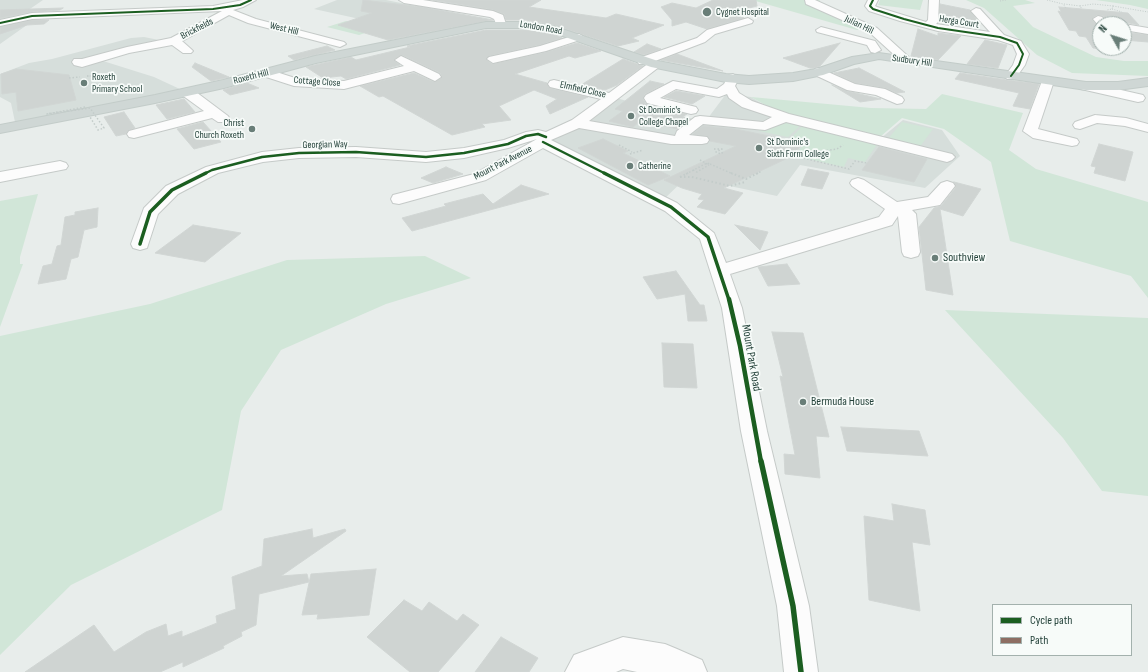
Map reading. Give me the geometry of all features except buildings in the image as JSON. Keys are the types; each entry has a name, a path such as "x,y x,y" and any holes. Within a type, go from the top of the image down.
{"main road":[{"name":"London Road","path":"501,24 537,26 579,37 649,62 678,70"},
{"name":"Roxeth Hill","path":"0,129 187,92 322,59 477,26 501,24"},
{"name":"Sudbury Hill","path":"678,70 731,82 772,79 819,72 852,61 879,56 1086,86 1118,86 1148,82"}],"street":[{"path":"1,22 32,16 66,16 122,8 157,12 228,9 251,0"},
{"path":"404,0 493,14 498,17 501,24"},
{"name":"Herga Court","path":"873,0 870,6 873,9 927,25 1000,37 1017,43 1020,48"},
{"name":"Herga Court","path":"927,25 933,22 934,0"},
{"name":"Julian Hill","path":"806,1 873,30 905,59"},
{"path":"462,8 479,2"},
{"path":"32,16 30,13 42,5"},
{"name":"Brickfields","path":"187,51 174,41 228,9"},
{"name":"West Hill","path":"228,9 252,21 340,44"},
{"path":"179,22 193,10"},
{"path":"976,11 1000,37"},
{"path":"52,28 66,16"},
{"name":"Mount Park Avenue","path":"399,199 480,177 577,123 611,97 649,62 702,40 712,32 748,21"},
{"path":"1132,28 1148,31"},
{"path":"821,30 871,43 879,56"},
{"path":"903,30 1020,48 1023,54 1019,65 1011,76"},
{"path":"493,59 542,49 579,37"},
{"path":"78,62 82,63 127,50 174,41"},
{"path":"395,56 435,77"},
{"name":"Cottage Close","path":"267,73 294,82 344,85 415,67"},
{"path":"819,72 841,83 880,92 897,100"},
{"path":"1048,81 1030,131 1038,135 1072,142"},
{"path":"691,110 652,100 651,98 673,85 681,85 718,93 731,82 734,95 747,104 784,118 947,157"},
{"name":"Elmfield Close","path":"554,84 611,97"},
{"path":"1086,86 1143,101"},
{"path":"1118,86 1143,101"},
{"path":"134,134 167,124 219,116 187,92"},
{"path":"683,141 682,134 700,120 765,126 784,118"},
{"path":"1080,125 1094,119 1126,122 1148,128"},
{"path":"577,123 706,146"},
{"name":"Georgian Way","path":"140,244 150,212 172,190 212,170 262,157 299,153 356,152 426,157 464,153 508,144 526,136 538,134 545,140"},
{"path":"926,152 936,138"},
{"name":"Mount Park Road","path":"545,140 671,207 708,236 733,315 754,432 793,606 801,672"},
{"path":"0,177 60,166"},
{"path":"858,183 894,208 907,214 911,252"},
{"path":"720,270 886,221 894,208 934,201 947,186"},
{"path":"582,672 586,666 623,653 665,661 690,672"}],"path":[{"path":"1000,1 1006,0"},
{"path":"1047,0 1080,6 1082,9"},
{"path":"1063,4 1066,8"},
{"path":"1113,6 1148,12"},
{"path":"1112,9 1122,12"},
{"path":"85,107 47,114 90,108 104,128 98,130 90,117"},
{"path":"790,155 837,149 844,145 868,139"},
{"path":"706,146 722,149 716,152 722,153"},
{"path":"790,155 796,152"},
{"path":"790,155 849,170 855,161 867,164"},
{"path":"693,170 696,172 709,165 700,160"},
{"path":"745,182 730,186 692,177 680,177 707,163 746,179 762,171"}],"shaded area":[{"path":"0,0 43,0 27,11 1,21 34,20 0,44"},
{"path":"337,0 386,0 416,6 369,21 314,9"},
{"name":"Roxeth Primary School","path":"144,37 169,42 103,61 154,77 182,90 15,122 11,103 0,97 0,74 29,63 52,59 131,38"},
{"name":"St Dominic's Sixth Form College","path":"726,94 751,97 781,115 880,139 903,120 942,130 960,156 925,188 800,165 777,196 687,177 662,201 550,141 585,121 616,98 697,120 708,118"}],"green space":[{"path":"752,0 820,0 819,2 872,26 857,30"},
{"path":"880,0 923,0 920,10 878,5"},
{"path":"966,0 1025,0 1035,3 1013,6 1033,27 1092,56 1124,61 1148,61 1148,76 1072,73 1037,55 984,8"},
{"path":"1096,0 1148,0 1148,9 1130,5"},
{"path":"346,21 377,29 359,35 327,27"},
{"path":"942,94 1023,113 1009,150 1036,169 1148,202 1148,298 1131,276 1010,241 991,162 944,129 902,118 880,137 785,116 751,97 871,108 926,109"},
{"path":"776,120 802,124 788,137 759,131 759,128"},
{"path":"902,122 933,129 919,148 887,140"},
{"path":"804,124 878,143 865,162 848,158 844,167 796,156 804,142 790,139"},
{"path":"38,194 20,257 20,264 23,264 0,327 0,201"},
{"path":"425,256 471,278 386,304 281,350 241,411 222,510 71,585 0,655 0,336 150,304 287,260"},
{"path":"945,310 1148,318 1148,496 1102,491 1063,438"}],"cycle path":[{"path":"0,23 32,16 213,9 240,5 251,0"},
{"path":"873,0 870,6 873,9 904,19 938,28 1000,37 1017,43 1023,54 1019,65 1011,76"},
{"path":"140,244 150,212 172,190 212,170 262,157 299,153 356,152 426,157 464,153 508,144 526,136 538,134 546,137"},
{"path":"543,142 671,207 708,237 732,308 754,431 793,606 801,672"}],"place":[{"name":"Cygnet Hospital","path":"707,12"},
{"name":"Roxeth Primary School","path":"84,83"},
{"name":"St Dominic's College Chapel","path":"631,116"},
{"name":"Christ Church Roxeth","path":"252,129"},
{"name":"St Dominic's Sixth Form College","path":"759,148"},
{"name":"Catherine","path":"630,166"},
{"name":"Southview","path":"935,258"},
{"name":"Bermuda House","path":"803,402"}]}
